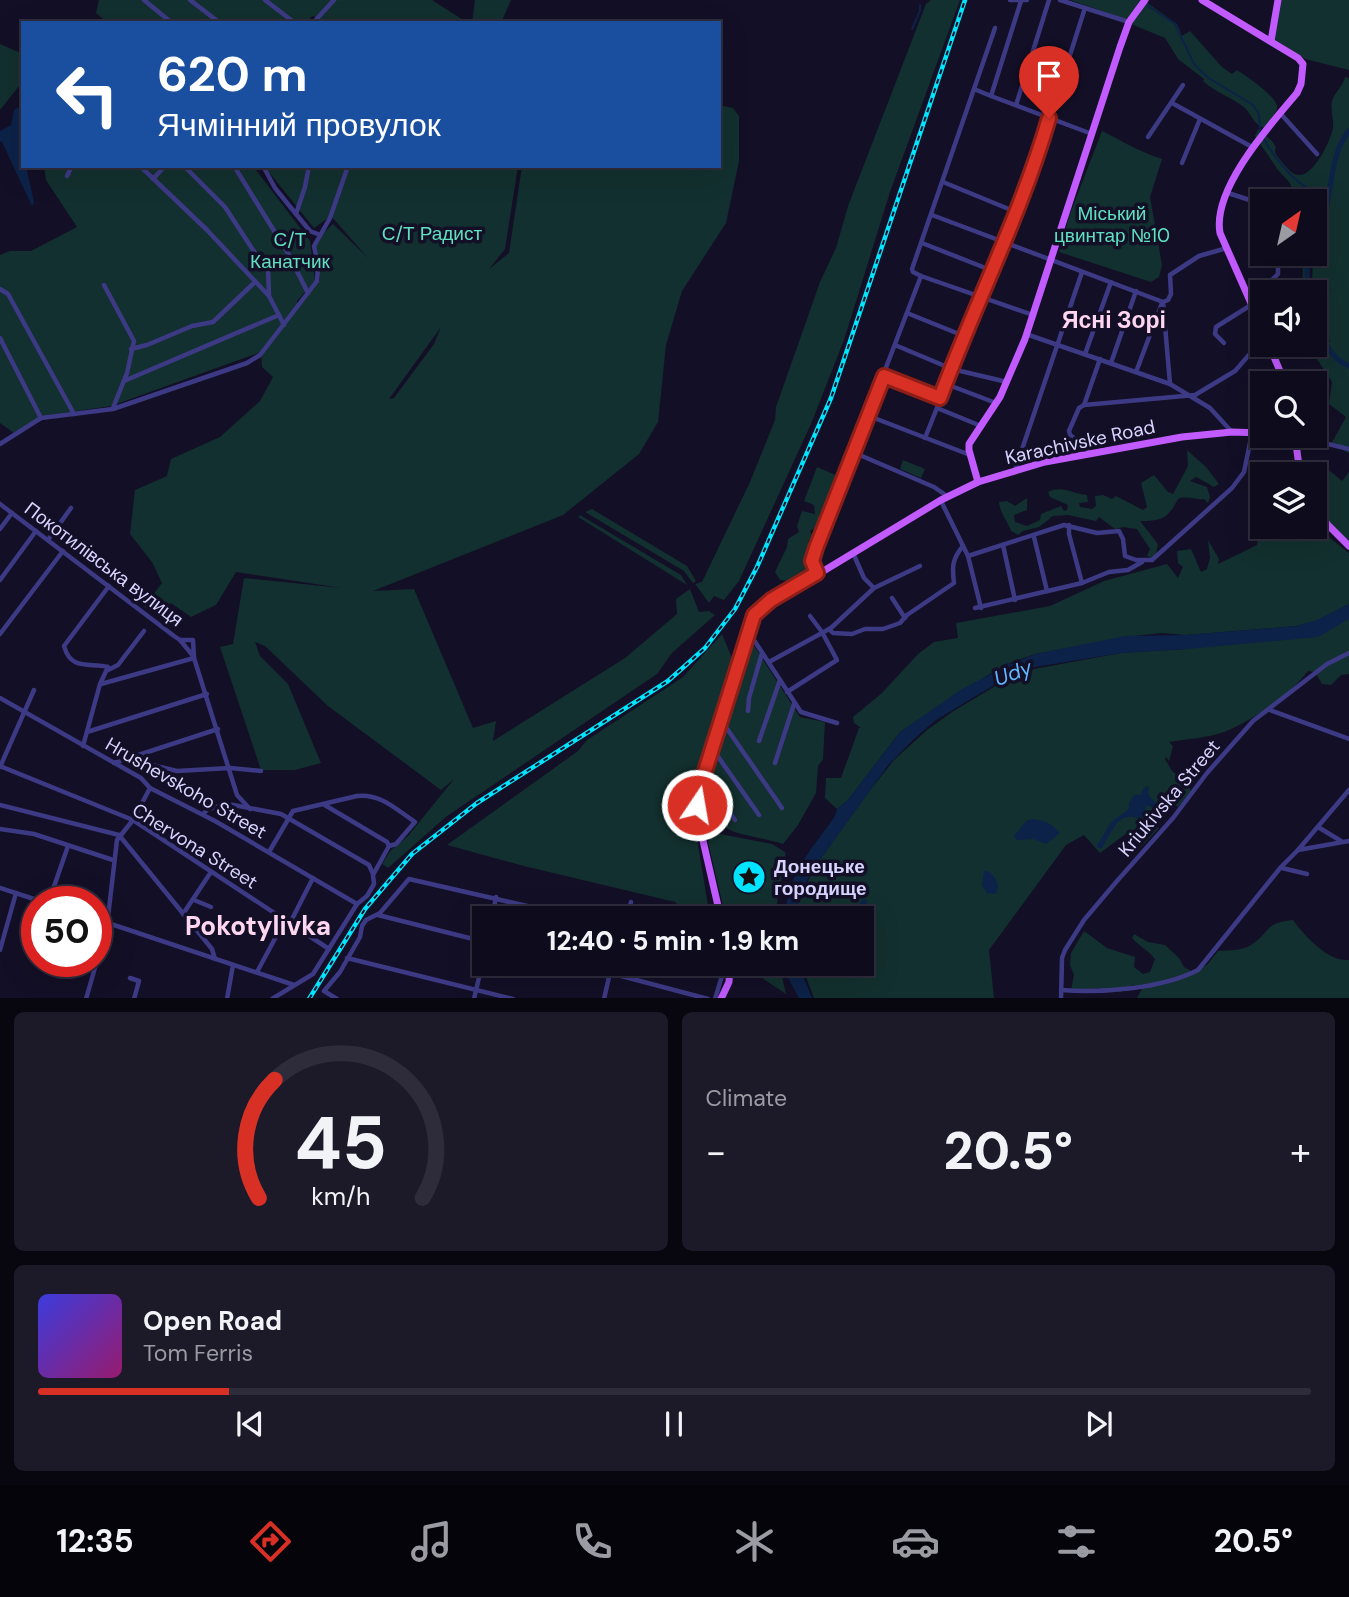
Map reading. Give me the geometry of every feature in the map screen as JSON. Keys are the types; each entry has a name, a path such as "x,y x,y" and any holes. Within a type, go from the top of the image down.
{"main road":[{"path":"978,482 969,444 996,403 1027,334 1129,22 1145,0"},
{"path":"1202,0 1298,58 1304,70 1297,93 1243,160 1219,221 1220,233 1250,301"},
{"path":"1271,41 1278,0"},
{"name":"Karachivske Road","path":"717,906 698,819 698,796 750,624 759,610 852,552 978,482 1045,462 1088,454 1182,437 1250,432"},
{"path":"1327,524 1349,546"},
{"path":"719,998 730,982 730,976"}],"street":[{"path":"144,0 170,21"},
{"path":"190,0 217,21"},
{"path":"265,0 292,21"},
{"path":"316,21 334,0"},
{"path":"991,96 1024,1 1010,0"},
{"path":"1016,105 1049,0"},
{"path":"1060,0 1129,22"},
{"path":"925,438 1039,152 1085,8"},
{"path":"995,28 912,271 1033,315"},
{"path":"1149,137 1183,85"},
{"path":"974,89 1091,134"},
{"path":"1172,103 1252,148"},
{"path":"1280,113 1317,153"},
{"path":"1182,163 1200,119"},
{"path":"67,176 71,168"},
{"path":"141,168 206,229 269,296 279,315 282,328"},
{"path":"153,179 163,168"},
{"path":"186,168 225,207 249,244 265,260 269,296"},
{"path":"235,168 289,255 308,293"},
{"path":"263,168 296,214 313,234 320,235"},
{"path":"296,214 309,168"},
{"path":"0,444 41,418 113,409 247,363 260,355 319,276 314,246 330,218 347,168"},
{"path":"943,182 1016,212"},
{"path":"1228,193 1250,199"},
{"path":"932,215 1163,302"},
{"path":"922,243 993,271"},
{"path":"1136,372 1163,302 1168,300 1171,289 1170,275 1199,256 1227,248"},
{"path":"1014,471 1083,272"},
{"path":"817,573 812,561 921,276"},
{"path":"131,349 192,326 213,322 255,282"},
{"path":"1085,354 1111,282"},
{"path":"104,285 134,341 124,381 113,409"},
{"path":"0,289 8,293 74,414"},
{"path":"1111,363 1136,291"},
{"path":"1163,302 1170,384"},
{"path":"1224,343 1215,334 1216,327 1250,304"},
{"path":"907,313 964,336"},
{"path":"124,381 279,315"},
{"path":"1027,334 1170,384 1191,395 1216,414 1232,432"},
{"path":"0,338 41,418"},
{"path":"895,345 952,369 1007,382"},
{"path":"1084,405 1108,405 1199,393 1235,371 1250,354"},
{"path":"1088,454 1086,446 1069,434 1077,411 1084,405 1100,359"},
{"path":"884,376 940,398"},
{"path":"946,384 996,403"},
{"path":"937,408 981,426"},
{"path":"869,416 970,455"},
{"path":"855,453 934,487 944,499 968,556 978,608 1082,583 1109,572 1128,570 1143,561 1156,558 1232,488 1244,472 1250,442"},
{"path":"1327,444 1349,449"},
{"name":"Покотилівська вулиця","path":"0,504 180,640 193,640 194,658"},
{"path":"48,540 71,508"},
{"path":"0,529 12,513"},
{"path":"968,556 1069,525 1097,533 1119,531 1125,556 1143,561"},
{"path":"1069,525 1082,583"},
{"path":"0,580 36,531"},
{"path":"1034,537 1047,591"},
{"path":"1003,545 1015,600"},
{"path":"829,629 833,633 852,635 865,629 883,629 905,619 954,583 952,564 954,556 963,546"},
{"path":"0,634 63,551"},
{"path":"852,552 864,578 874,588"},
{"path":"769,662 829,629 874,588 920,566"},
{"path":"109,586 64,646 69,656 81,665 108,668 118,666 144,631"},
{"path":"892,598 905,619"},
{"path":"787,692 836,660 822,632 810,616"},
{"path":"748,631 805,715 825,717 836,723"},
{"path":"180,640 194,658 237,795 250,809"},
{"path":"748,712 749,698 763,652"},
{"name":"Kriukivska Street","path":"1061,998 1062,958 1084,920 1254,721 1326,664 1349,653"},
{"path":"100,684 194,658"},
{"path":"83,746 100,684 108,668"},
{"path":"760,741 780,680"},
{"path":"0,766 34,690"},
{"path":"87,732 207,694"},
{"name":"Hrushevskoho Street","path":"0,698 141,778 150,788 202,814 357,904"},
{"path":"775,763 795,703"},
{"path":"1269,709 1349,739"},
{"path":"721,719 782,808"},
{"path":"114,763 218,729"},
{"path":"712,747 760,815"},
{"path":"127,759 177,771 230,768 261,771"},
{"name":"Chervona Street","path":"0,766 132,820 329,949"},
{"path":"704,774 735,820"},
{"path":"111,886 119,835 132,820 150,788"},
{"path":"1061,990 1106,989 1160,983 1198,970 1281,867 1349,790"},
{"path":"228,804 237,795"},
{"path":"269,852 293,811 365,795 390,804 415,822 396,844 389,846 373,874"},
{"path":"202,814 208,809 228,804 271,811 288,817 369,865 373,874 374,884 367,896 357,904 313,974 275,998"},
{"path":"322,804 387,842 389,846"},
{"path":"0,805 119,835 212,949 215,959"},
{"path":"1318,827 1342,842"},
{"path":"0,829 34,834 114,860"},
{"path":"1298,850 1349,841"},
{"path":"53,886 68,846"},
{"path":"1281,867 1307,874"},
{"path":"183,914 211,872"},
{"path":"257,972 313,878"},
{"path":"335,998 324,991 340,972 360,937 362,926 366,920 377,915 409,879 532,906"},
{"path":"0,888 21,895"},
{"path":"0,948 16,893"},
{"path":"494,906 496,897"},
{"path":"194,900 211,906"},
{"path":"630,906 631,902"},
{"path":"377,915 472,939"},
{"path":"112,925 293,985"},
{"path":"347,958 510,998"},
{"path":"227,998 233,965"},
{"path":"474,998 479,976"},
{"path":"604,998 609,976"},
{"path":"621,976 704,998"},
{"path":"718,998 722,976"},
{"path":"86,998 92,977"},
{"path":"130,978 139,981 134,998"}],"green space":[{"path":"99,0 432,0 465,21 326,21 312,16 308,21 106,21 96,13"},
{"path":"475,0 511,0 502,21 472,21"},
{"path":"931,0 960,0 890,192 844,340 811,424 739,581 724,600 714,596 709,603 695,584 702,582 750,482 775,420 776,407 820,282 836,248 848,206 926,4"},
{"path":"1070,0 1140,0 1129,18 1123,18"},
{"path":"1281,0 1349,0 1349,70 1305,59 1274,39"},
{"path":"1146,2 1177,24 1182,36 1190,31 1222,67 1232,74 1237,70 1268,93 1277,104 1277,109 1264,128 1255,122 1245,108 1208,85 1178,59 1165,38 1131,24"},
{"path":"0,44 21,53 21,84 0,110"},
{"path":"1345,77 1349,78 1349,131 1341,140 1327,198 1327,189 1292,189 1255,136 1258,129 1273,142 1277,156 1290,171 1297,175 1304,174 1317,162 1328,143 1333,128 1332,101"},
{"path":"721,105 733,108 739,116 739,161 726,223 682,291 666,345 658,422 639,454 563,515 373,591 414,589 473,728 496,721 493,741 625,658 677,614 676,599 690,589 699,612 709,611 715,615 672,653 657,674 447,816 388,868 382,864 391,850 408,836 454,779 441,790 328,706 265,646 255,642 260,656 288,684 321,763 295,770 261,770 220,647 233,644 244,578 342,588 236,572 216,605 191,617 171,603 155,614 144,607 162,583 152,562 130,534 135,490 167,476 171,459 220,437 260,401 273,377 262,367 261,352 111,406 42,416 14,433 0,423 0,255 10,251 31,251 77,227 46,180 44,168 255,168 310,241 315,281 297,301 298,304 288,318 320,280 314,241 333,224 368,258 331,216 314,228 266,168 518,168 505,249 489,269 509,253 522,168 721,168","holes":["441,327 434,344 394,398 389,399"]},
{"name":"Міський цвинтар №10","path":"1102,131 1162,159 1150,197 1162,265 1159,277 1151,282 1059,252 1070,214"},
{"path":"1349,134 1349,453 1331,444 1346,417 1329,404 1332,382 1316,357 1327,357 1327,343 1330,341 1327,334 1327,280 1312,280 1312,273 1313,266 1327,266 1327,208 1336,161"},
{"path":"1303,266 1307,266 1306,280 1302,280"},
{"path":"1187,450 1206,467 1219,484 1214,487 1196,477 1190,481 1207,487 1210,497 1208,503 1204,499 1180,498 1164,517 1140,521 1158,544 1156,555 1152,558 1147,556 1150,549 1137,529 1115,529 1099,517 1096,521 1068,515 1053,516 1039,527 1018,535 1011,531 1001,510 999,502 1007,501 1015,506 1027,498 1027,510 1014,515 1015,522 1027,526 1040,520 1041,514 1061,506 1064,511 1067,510 1068,505 1050,497 1048,492 1058,489 1087,495 1088,502 1079,503 1080,507 1092,509 1096,506 1095,496 1103,495 1112,499 1116,496 1143,510 1147,507 1141,483 1154,475 1168,492 1173,494 1188,466"},
{"path":"903,460 925,469 921,478 900,469"},
{"path":"817,467 838,476 828,497 831,505 820,512 817,527 810,531 812,536 808,542 811,546 805,555 811,569 789,581 780,580 775,572 788,539 799,532 797,526 802,511 815,514 814,505 804,501"},
{"path":"1327,468 1342,481 1349,472 1349,541 1327,517"},
{"path":"592,509 687,566 696,581 693,583 684,571 585,512"},
{"path":"580,515 681,575 687,585 578,517"},
{"path":"1327,536 1349,553 1349,604 1317,621 1296,626 1186,635 1162,633 1134,636 1035,654 1010,663 900,732 848,800 837,809 825,798 826,778 841,778 861,728 854,723 853,717 882,693 918,654 934,642 958,638 956,623 1050,606 1104,581 1167,564 1178,578 1183,567 1178,563 1177,551 1191,549 1201,572 1207,569 1210,558 1208,540 1219,559 1218,564 1257,545 1258,539 1327,539"},
{"path":"1349,619 1349,674 1341,675 1331,685 1322,684 1315,672 1308,671 1281,698 1235,727 1211,736 1169,742 1173,746 1169,761 1166,757 1165,759 1172,771 1188,783 1191,791 1178,807 1163,799 1147,814 1159,828 1141,847 1127,833 1100,853 1084,835 1066,845 989,950 994,998 814,998 806,976 874,976 874,906 798,906 814,868 894,760 952,712 1007,679 1034,669 1121,653 1187,649"},
{"path":"722,634 734,663 690,796 708,906 679,906 675,902 447,845 578,751 587,740 683,677"},
{"path":"751,641 800,717 825,722 823,759 818,766 816,793 798,825 783,844 727,829 713,812 709,798 708,778"},
{"name":"Донецьке городище","path":"720,834 772,844 785,852 786,862 777,906 723,906 708,842 711,836"},
{"path":"1293,920 1310,940 1325,952 1341,960 1349,960 1349,998 1137,998 1143,987 1133,985 1120,992 1098,988 1071,990 1074,975 1070,965 1071,953 1084,931 1107,948 1135,957 1134,967 1143,974 1150,972 1155,959 1132,938 1134,934 1148,942 1165,945 1184,967 1193,972 1207,965 1218,951 1247,947 1277,923"},
{"path":"759,976 782,976 786,994"}],"water":[{"path":"21,108 21,168 26,168 34,202 32,206 0,141 0,131 11,125 14,110"},
{"path":"1349,604 1349,619 1318,637 1121,653 1016,672 936,720 889,764 814,868 804,886 798,906 786,906 802,863 835,816 837,809 848,800 900,732 962,689 1008,662 1011,664 1035,654 1125,636 1186,635 1296,626 1317,620"},
{"path":"1149,786 1148,794 1157,805 1154,808 1146,805 1144,817 1123,819 1115,825 1102,848 1098,848 1097,845 1109,825 1129,808 1134,795 1140,795 1144,788"},
{"path":"1031,819 1047,823 1060,833 1046,844 1033,839 1017,840 1014,836 1026,821"},
{"path":"984,871 988,871 997,881 996,894 987,893 982,885"},
{"path":"861,901 867,901 867,906 858,906"},
{"path":"787,976 803,976 812,998 799,998"}],"waterway":[{"path":"912,29 920,5"},
{"path":"1147,5 1175,24 1194,64 1207,77 1253,105 1259,114 1260,132"},
{"name":"Udy","path":"1327,203 1339,149 1349,131"},
{"path":"1263,138 1276,158 1298,182 1328,199"},
{"name":"Udy","path":"1308,266 1308,280"},
{"name":"Udy","path":"1327,345 1336,358 1349,366"}],"railway":[{"path":"310,998 365,909 412,854 477,803 668,681 705,648 735,609 757,567 831,398 965,0"}],"place":[{"name":"Донецьке городище","path":"749,877"}],"district":[{"name":"Ясні Зорі","path":"1114,320"},
{"name":"Pokotylivka","path":"258,926"}],"route":[{"path":"697,805 698,793 754,615 771,600 817,573 812,561 816,548 827,527 884,376 940,398 1004,243 1039,152 1049,118"}],"park label":[{"name":"С/Т Радист","path":"432,233"},
{"name":"С/Т Канатчик","path":"290,250"}]}
